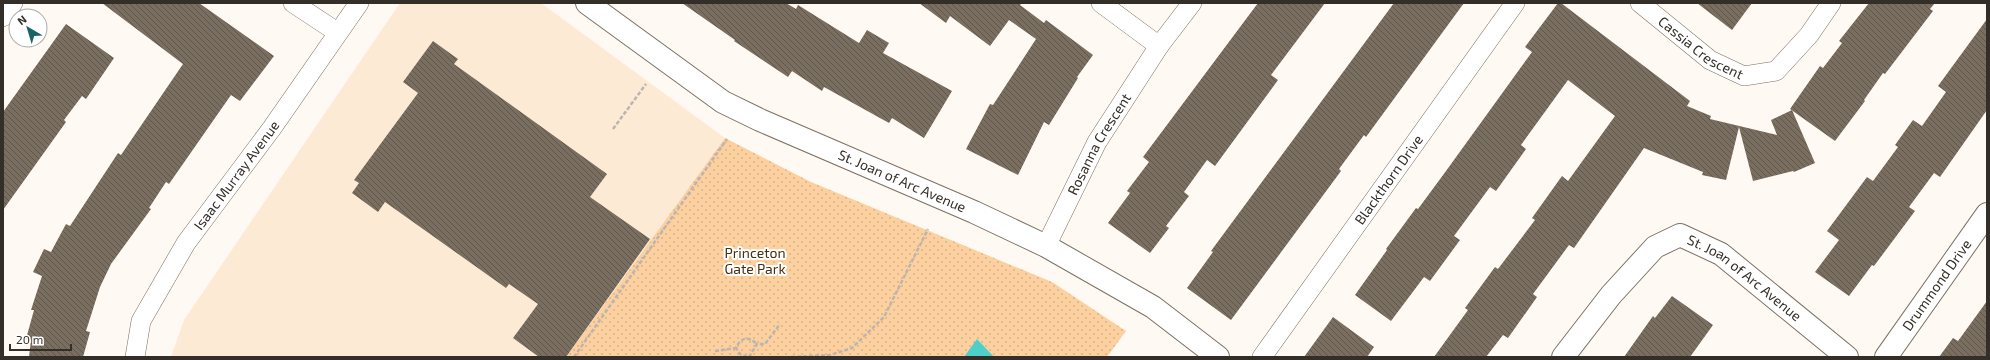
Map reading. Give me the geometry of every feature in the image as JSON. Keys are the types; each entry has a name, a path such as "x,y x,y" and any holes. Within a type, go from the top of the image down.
{"street":[{"path":"3,17 13,3"},
{"path":"293,3 337,32"},
{"name":"Isaac Murray Avenue","path":"135,357 141,321 186,242 272,128 337,32 359,3"},
{"name":"St. Joan of Arc Avenue","path":"587,3 723,102 760,120 974,212 1046,246 1153,307 1218,357"},
{"path":"1101,3 1159,46"},
{"name":"Rosanna Crescent","path":"1046,246 1097,142 1159,46 1192,3"},
{"name":"Blackthorn Drive","path":"1262,357 1515,3"},
{"name":"Cassia Crescent","path":"1640,3 1710,60 1744,76 1776,71 1809,35 1831,3"},
{"name":"Drummond Drive","path":"1886,357 1987,214"},
{"name":"St. Joan of Arc Avenue","path":"1563,357 1611,295 1655,246 1680,235 1721,254 1847,357"}],"path":[{"path":"613,129 646,84"},
{"path":"574,357 727,139"},
{"path":"791,357 830,355 852,348 884,317 928,229"},
{"path":"736,348 739,341 744,338 751,338 757,344 765,344 780,324"},
{"path":"736,348 740,354 748,357 757,344"},
{"path":"715,351 736,348"}],"shaded area":[{"path":"400,3 541,3 725,138 566,357 171,357 184,320"}],"green space":[{"name":"Princeton Gate Park","path":"725,138 811,182 1052,282 1126,331 1107,357 566,357"}],"water":[{"path":"977,339 994,357 964,357"}],"building":[{"path":"102,3 199,3 274,56 240,101 231,95 169,184 166,182 149,208 151,209 111,264 100,287 86,331 90,332 83,357 29,357 31,340 26,339 34,310 31,310 42,276 33,272 44,249 51,252 66,224 70,226 118,153 121,155 183,64"},
{"path":"682,3 786,3 796,9 798,5 859,43 867,30 889,43 883,53 952,91 924,138 892,118 889,123 824,87 822,91 792,71 788,77 734,41 735,40"},
{"path":"919,3 1022,3 1020,5 1044,23 1046,20 1093,55 1077,77 1078,78 1049,125 1044,122 1018,175 966,149 990,104 993,105 1036,39 1009,20 990,46 950,16 946,23"},
{"path":"1258,3 1325,3 1271,75 1278,80 1215,166 1207,160 1184,192 1189,196 1166,226 1169,228 1150,253 1108,223 1130,193 1127,191 1149,162 1143,157"},
{"path":"1394,3 1464,3 1366,137 1364,135 1339,169 1341,171 1231,320 1187,288 1213,252 1211,251"},
{"path":"1558,3 1561,3 1690,101 1687,106 1711,116 1710,119 1777,135 1771,120 1792,110 1815,163 1794,172 1753,181 1739,127 1726,180 1702,175 1703,172 1644,148 1574,248 1569,245 1533,294 1537,297 1508,338 1503,335 1486,357 1434,357 1468,310 1465,308 1495,267 1498,269 1535,220 1532,218 1562,176 1568,181 1615,116 1568,80 1521,145 1526,149 1496,191 1490,187 1454,236 1460,240 1430,281 1424,277 1391,321 1355,295 1387,250 1386,249 1416,208 1418,209 1532,52 1525,47"},
{"path":"1697,3 1752,3 1732,30"},
{"path":"1869,3 1935,3 1930,9 1933,11 1885,74 1883,73 1864,100 1865,101 1835,141 1790,109 1820,66 1823,68 1842,43 1839,41"},
{"path":"1987,19 1987,110 1940,177 1934,173 1909,207 1915,211 1874,266 1872,265 1849,296 1815,272 1839,240 1827,231 1867,177 1873,181 1898,147 1895,145 1913,120 1922,126 1946,92 1938,86"},
{"path":"66,24 114,58 86,99 82,96 64,120 66,122 3,210 3,112"},
{"path":"433,41 458,59 454,64 607,174 590,197 650,239 566,357 539,357 513,338 538,304 509,284 506,288 385,202 378,212 352,193 359,183 354,180 418,93 403,82"},
{"path":"1672,296 1713,325 1690,357 1624,357 1653,316 1655,318"},
{"path":"1987,301 1987,357 1939,357 1953,338 1958,341"},
{"path":"1333,317 1374,347 1367,357 1304,357"}]}
